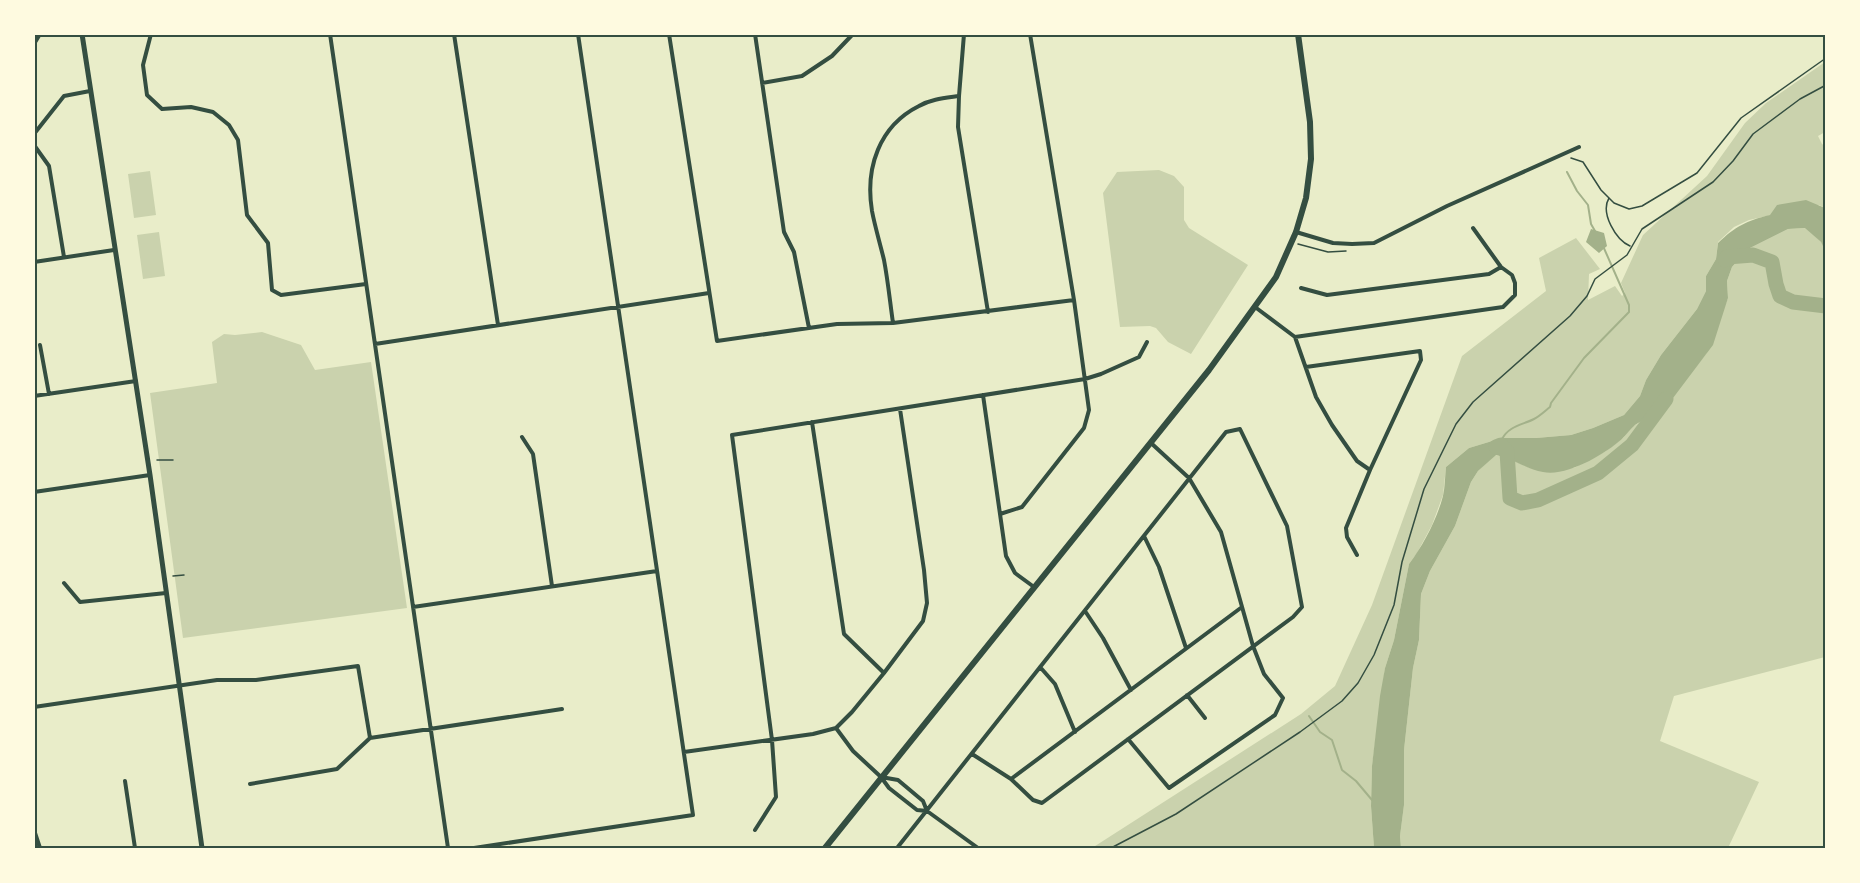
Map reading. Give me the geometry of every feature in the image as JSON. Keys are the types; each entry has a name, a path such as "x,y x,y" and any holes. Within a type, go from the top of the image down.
{"main road":[{"path":"825,849 1227,347 1276,277 1296,232 1306,198 1311,159 1310,122 1298,34"}],"street":[{"path":"34,44 40,34"},
{"path":"82,34 150,475 202,849"},
{"path":"151,34 142,65 147,95 162,109 190,107 213,112 229,125 238,140 247,215 268,243 272,290 281,296 366,284"},
{"path":"330,34 448,849"},
{"path":"454,34 498,325"},
{"path":"474,849 693,816 578,34"},
{"path":"669,34 717,341 837,324 893,323 1074,300"},
{"path":"754,34 784,232 794,252 809,328"},
{"path":"762,83 802,76 832,56 853,34"},
{"path":"964,34 958,127 988,312"},
{"path":"1000,514 1022,507 1084,428 1089,410 1074,300 1030,34"},
{"path":"34,134 64,96 90,91"},
{"path":"893,323 884,260 872,210 870,187 873,163 881,141 891,126 906,113 935,100 959,96"},
{"path":"34,145 49,166 64,257"},
{"path":"1296,232 1333,243 1374,243 1458,201 1579,147"},
{"path":"1295,337 1503,307 1515,294 1512,275 1501,267 1473,228"},
{"path":"34,262 114,250"},
{"path":"1301,288 1327,295 1489,274 1501,267"},
{"path":"375,344 710,293"},
{"path":"1255,307 1295,337 1316,397 1332,425 1357,460 1370,470"},
{"path":"754,830 776,797 772,740 732,435 1085,379 1139,357 1147,342"},
{"path":"40,345 49,394"},
{"path":"1306,367 1420,351 1420,360 1346,528 1347,537 1357,555"},
{"path":"34,396 136,381"},
{"path":"983,395 1006,556 1015,573 1035,587"},
{"path":"684,752 813,734 836,728 884,673 923,621 927,603 900,409"},
{"path":"812,422 844,634 884,673"},
{"path":"897,849 1226,432 1240,429 1287,526 1302,607 1293,617 1042,803 1033,800 1011,779 972,754"},
{"path":"522,437 533,454 552,586"},
{"path":"1128,739 1169,788 1275,715 1283,698 1264,674 1253,646 1221,532 1189,478 1151,443"},
{"path":"34,492 150,475"},
{"path":"1144,536 1160,567 1186,648"},
{"path":"413,607 657,571"},
{"path":"64,583 80,602 166,593"},
{"path":"1011,779 1242,607"},
{"path":"1085,610 1131,690"},
{"path":"34,707 217,680 256,680 358,666 370,738"},
{"path":"1040,667 1055,684 1075,732"},
{"path":"1187,695 1205,718"},
{"path":"250,784 337,769 370,738 562,709"},
{"path":"836,728 853,751 881,777 889,788 917,810 927,811 978,849"},
{"path":"881,777 898,780 923,801 927,811"},
{"path":"125,781 135,849"},
{"path":"34,830 40,849"}],"path":[{"path":"1565,159 1574,158 1583,162 1609,198 1622,207 1636,208 1680,185 1697,173 1741,118 1826,58"},
{"path":"1111,849 1176,814 1342,701 1358,683 1374,655 1394,605 1402,562 1424,489 1456,424 1473,402 1570,316 1587,296 1595,279 1627,255 1642,229 1713,182 1733,161 1753,134 1800,99 1826,86"},
{"path":"1609,198 1606,207 1610,222 1619,240 1631,246"},
{"path":"1292,242 1328,252 1350,250"},
{"path":"157,460 173,460"},
{"path":"173,576 184,575"}],"shaded area":[{"path":"1825,62 1825,132 1818,136 1825,146 1825,208 1819,205 1749,220 1734,227 1718,242 1716,259 1706,276 1706,291 1697,309 1661,355 1646,380 1640,396 1624,415 1571,435 1502,438 1469,448 1446,467 1443,495 1432,525 1409,564 1394,640 1385,668 1372,766 1371,806 1374,848 1092,848 1301,714 1335,686 1372,605 1462,356 1546,291 1539,258 1576,238 1600,269 1589,274 1588,300 1615,286 1622,296 1625,293 1621,283 1643,235 1707,176 1745,123 1766,103"},
{"path":"1159,170 1174,176 1184,187 1184,220 1189,228 1248,265 1191,354 1168,342 1156,328 1150,326 1120,327 1103,193 1117,172"},
{"path":"150,171 156,215 134,218 128,174"},
{"path":"1806,200 1825,208 1825,250 1821,242 1805,228 1788,229 1748,249 1732,267 1727,281 1728,298 1713,345 1667,406 1635,425 1606,451 1574,468 1553,473 1543,472 1496,455 1478,471 1471,482 1455,526 1430,571 1421,594 1419,640 1413,668 1404,750 1401,848 1374,848 1371,806 1372,766 1385,668 1394,640 1409,564 1434,522 1444,493 1446,467 1469,448 1502,438 1571,435 1624,415 1640,396 1646,380 1661,355 1697,309 1706,291 1706,276 1716,259 1718,243 1742,225 1770,215 1777,205"},
{"path":"1806,228 1826,250 1825,657 1674,696 1660,741 1759,782 1728,848 1401,848 1404,750 1413,668 1419,640 1421,594 1430,571 1455,526 1471,482 1478,471 1495,455 1506,457 1530,468 1574,468 1606,451 1623,438 1633,426 1643,421 1690,374 1706,354 1728,298 1727,281 1732,267 1748,249 1788,229"},
{"path":"1591,229 1604,233 1607,246 1599,253 1586,242"},
{"path":"159,232 165,276 143,279 137,235"},
{"path":"262,332 301,345 315,370 371,362 407,608 183,638 150,393 217,383 212,342 224,334"}],"waterway":[{"path":"1567,172 1588,205 1591,224 1595,231"},
{"path":"1502,439 1512,429 1536,418 1550,407 1584,358 1629,312 1629,305 1603,246"},
{"path":"1725,260 1727,257 1753,255 1772,262 1780,296 1793,302 1826,306"},
{"path":"1496,447 1501,445 1507,452 1510,498 1522,503 1538,500 1598,473 1632,445 1666,399"},
{"path":"1309,716 1320,732 1332,740 1342,770 1356,781 1372,800"}]}
